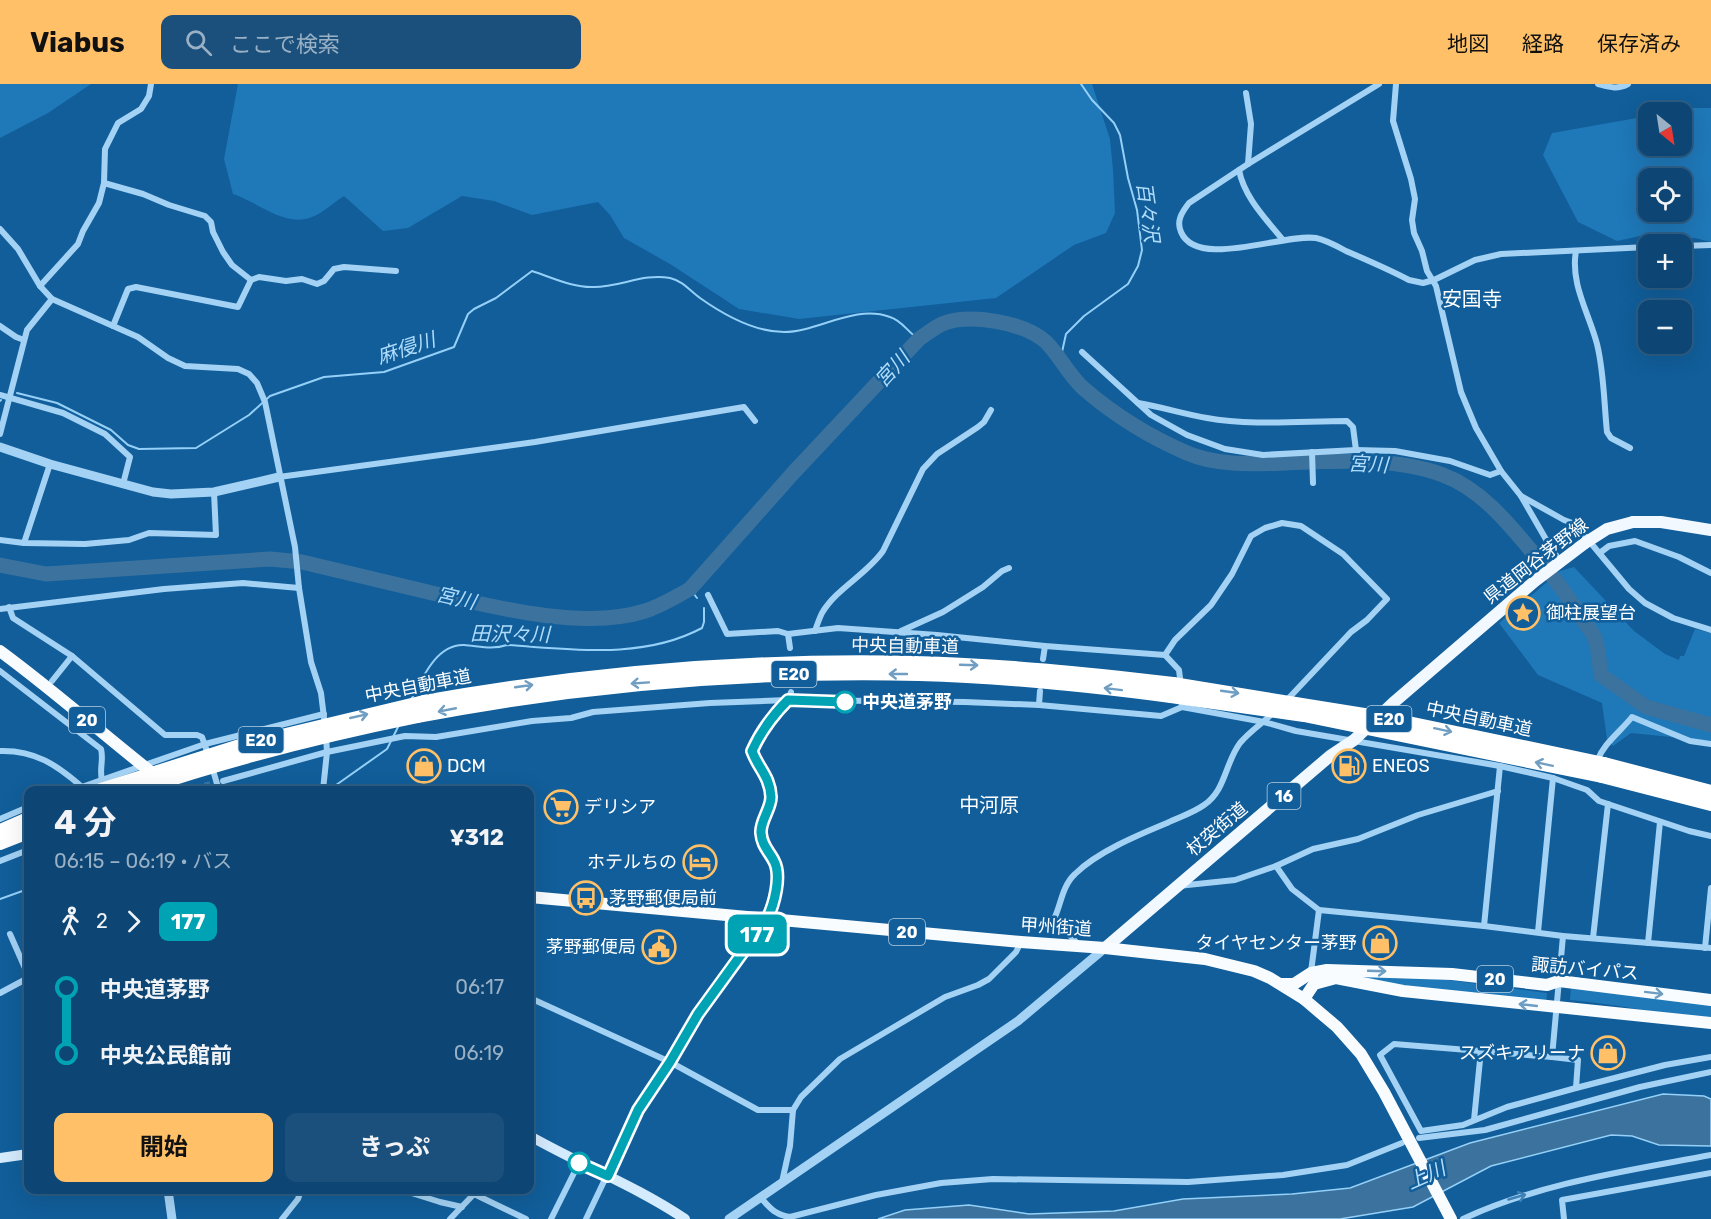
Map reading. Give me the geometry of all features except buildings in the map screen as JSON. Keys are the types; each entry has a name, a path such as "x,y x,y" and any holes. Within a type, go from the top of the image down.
{"highway":[{"name":"20","path":"0,651 45,684 141,766 168,786"},
{"name":"中央自動車道","path":"102,785 240,746 424,702 485,691 638,672 798,663 917,663 1073,672 1711,792"},
{"name":"中央自動車道","path":"152,786 309,741 418,716 483,703 629,684 724,676 919,674 1172,690"},
{"name":"中央自動車道","path":"1603,770 1711,804"},
{"path":"0,831 24,813"},
{"path":"0,843 24,834"},
{"name":"甲州街道","path":"534,897 1105,948 1205,959 1254,971 1304,999 1337,1027 1361,1054 1411,1142 1450,1219"},
{"name":"諏訪バイパス","path":"1280,984 1294,984 1311,973 1348,970 1452,974 1547,986 1559,981 1711,1000"},
{"name":"20","path":"1304,999 1314,984 1336,978 1402,991 1711,1023"}],"main road":[{"name":"県道岡谷茅野線","path":"1462,645 1558,562 1607,529 1633,522 1661,522 1711,530"},
{"name":"杖突街道","path":"1105,948 1330,756 1354,740 1393,703 1462,645"},
{"path":"534,1138 579,1163 655,1199 685,1219"},
{"path":"0,1158 24,1155"}],"street":[{"path":"40,286 78,244 99,203 104,183 105,148 118,123 141,109 149,96 151,84"},
{"path":"1378,84 1189,203 1183,210 1179,224 1183,237 1195,247 1209,249 1238,248 1303,236 1320,238 1409,280 1423,283 1485,256 1638,248"},
{"path":"1396,84 1393,121 1415,199 1412,225 1426,271 1434,280 1461,392 1476,428 1501,471 1521,495 1558,562"},
{"path":"1598,84 1612,88 1622,88 1628,84"},
{"path":"1246,93 1251,124 1248,164"},
{"path":"1239,170 1241,184 1283,240"},
{"path":"104,183 144,194 169,205 205,216 211,222 218,242 232,265 251,280"},
{"path":"0,229 18,249 40,286 52,299 138,337 168,358 185,366 238,369 249,374 257,383 263,399 295,547 311,662 321,693 327,752 323,786"},
{"path":"1692,246 1711,245"},
{"path":"1575,251 1574,273 1582,296 1583,308 1592,326 1598,347 1607,432 1611,438 1630,448"},
{"path":"113,326 128,289 136,287 238,307 251,280 259,277 286,281 302,279 317,284 324,281 334,270 344,267 396,271"},
{"path":"0,434 27,330 52,299"},
{"path":"0,326 24,340"},
{"path":"1082,352 1151,415 1187,435 1225,449 1263,455 1356,450 1395,451 1450,461 1490,475 1501,471"},
{"path":"0,395 63,413 105,434 130,458 123,484"},
{"path":"1138,404 1162,407 1208,419 1254,422 1347,421 1353,427 1356,450"},
{"path":"0,447 50,464 123,484 171,494 214,492 279,477 535,442 744,408 755,421"},
{"path":"815,631 822,612 849,583 877,560 918,480 931,460 984,422 991,410"},
{"path":"1312,454 1313,482"},
{"path":"24,543 50,464"},
{"path":"0,540 24,543 85,544 129,540 149,533 216,535 214,492"},
{"path":"1521,495 1575,524 1601,552 1629,589 1645,603 1673,618 1711,630"},
{"path":"1081,947 1054,920 1074,874 1131,839 1203,806 1219,790 1239,744 1387,599 1343,554 1301,526 1282,523 1265,528 1251,536 1232,574 1211,605 1175,640 1165,654"},
{"path":"1601,552 1609,546 1635,541 1679,557 1711,573"},
{"path":"899,632 943,612 1009,568"},
{"path":"0,609 164,589 243,583 299,586"},
{"path":"708,595 727,634 778,631 788,634 838,628 1165,654 1179,670 1182,707"},
{"path":"9,607 13,618 72,656 165,735 197,735 202,738 218,786"},
{"path":"788,634 790,648"},
{"path":"1043,659 1045,646"},
{"path":"52,681 72,656"},
{"path":"0,670 40,696 101,749 103,756 99,770 102,785 141,766 205,744 324,714"},
{"path":"1039,705 1040,691"},
{"path":"586,1219 638,1110 698,1014 767,919 775,904 776,864 765,850 760,831 771,799 766,773 752,751 779,709 788,700 790,692"},
{"path":"223,781 327,752 386,740 436,737 532,721 571,718 593,712 788,700 1039,705 1161,716 1182,707 1554,778 1587,790 1599,801 1660,822 1711,836"},
{"path":"1587,790 1601,750 1632,717 1690,741 1711,744"},
{"path":"0,751 25,754 41,759 59,768 81,786"},
{"path":"1484,926 1500,766"},
{"path":"1538,932 1554,778"},
{"path":"1178,886 1235,880 1276,866 1312,849 1358,838 1418,815 1498,791"},
{"path":"1593,938 1608,804"},
{"path":"0,819 24,813"},
{"path":"1648,943 1660,822"},
{"path":"0,861 24,852"},
{"path":"1276,866 1292,889 1318,910 1563,936 1708,948 1711,888"},
{"path":"1311,973 1318,910"},
{"path":"10,934 24,967"},
{"path":"1552,1057 1563,936"},
{"path":"782,1182 790,1146 793,1110 801,1097 840,1059 945,997 989,979 1016,952 1021,942"},
{"path":"729,1219 1018,1022 1105,948"},
{"path":"0,993 24,979"},
{"path":"534,1000 670,1062 758,1110 793,1110"},
{"path":"1576,1088 1578,1060 1394,1044 1380,1055 1422,1131 1463,1125 1507,1107 1576,1088 1665,1065 1711,1057"},
{"path":"1474,1120 1481,1050"},
{"path":"760,1197 773,1212 790,1217 876,1195 941,1183 993,1179 1188,1182 1283,1174 1347,1165 1411,1142 1485,1130 1640,1087 1711,1072"},
{"path":"1462,1219 1498,1203 1525,1195 1711,1155"},
{"path":"551,1219 579,1163"},
{"path":"1564,1219 1562,1200 1711,1173"},
{"path":"169,1194 172,1219"},
{"path":"282,1219 300,1194"},
{"path":"415,1194 462,1207"},
{"path":"450,1219 472,1194"},
{"path":"478,1194 526,1219"}],"shaded area":[{"path":"0,84 91,84 48,113 0,138"},
{"path":"238,84 1092,84 1110,139 1115,213 1106,233 1074,245 996,298 799,319 739,309 670,264 624,238 610,215 598,202 532,215 494,201 462,196 408,228 383,231 344,196 312,217 292,219 272,213 233,194 224,159"},
{"path":"1692,108 1711,108 1711,242 1692,238 1692,234 1638,234 1638,236 1617,241 1578,222 1543,155 1552,133 1638,118 1638,156 1692,156"},
{"path":"1574,567 1634,631 1665,654 1679,660 1680,656 1684,656 1695,629 1711,633 1711,741 1631,733 1613,746 1607,739 1602,703 1538,675 1499,623 1560,571"},
{"path":"1333,972 1448,980 1547,993 1546,1005 1405,988"},
{"path":"1571,987 1711,1005 1711,1019 1570,1000"}],"water":[{"name":"上川","path":"1663,1094 1704,1096 1711,1099 1711,1146 1659,1145 1632,1136 1611,1135 1491,1166 1413,1207 1340,1219 878,1219 905,1210 969,1205 1029,1214 1114,1211 1183,1199 1292,1194 1350,1188 1470,1143"}],"waterway":[{"name":"百々沢","path":"1060,361 1066,334 1084,316 1128,284 1138,266 1142,250 1137,210 1120,135 1114,123 1092,100 1081,84"},
{"name":"麻侵川","path":"17,393 57,403 111,430 128,445 139,449 196,448 249,415 270,396 324,377 384,372 454,347 468,314 496,298 532,271 586,287 651,277 675,279 729,316 751,326 773,331 797,331 850,316 877,314 895,319 919,339"},
{"name":"宮川","path":"0,565 46,574 270,559 302,562 479,604 536,614 594,618 645,611 690,589 794,472 919,339 942,324 953,321 967,319 996,321 1036,335 1051,347 1078,383 1107,407 1159,440 1187,453 1210,460 1248,464 1344,461 1406,465 1425,469 1457,481 1493,508 1560,586 1594,636 1601,675 1646,707 1711,725"},
{"name":"田沢々川","path":"690,589 697,598"},
{"name":"田沢々川","path":"411,700 431,664 445,650 454,646 507,645 606,650 655,645 702,628 704,608"},
{"name":"田沢々川","path":"335,786 387,749 398,727"},
{"name":"田沢々川","path":"0,899 24,890"}],"tunnel":[{"path":"203,786 223,781"}],"bus line":[{"name":"177","path":"579,1163 608,1176 638,1110 690,1031 698,1014 767,919 775,904 776,864 765,850 760,831 771,799 766,773 752,751 756,743 779,709 788,700 845,702"}],"place":[{"name":"御柱展望台","path":"1523,613"},
{"name":"中央道茅野","path":"845,702"},
{"name":"DCM","path":"424,766"},
{"name":"ENEOS","path":"1349,766"},
{"name":"デリシア","path":"561,807"},
{"name":"ホテルちの","path":"700,862"},
{"name":"茅野郵便局前","path":"586,898"},
{"name":"タイヤセンター茅野","path":"1380,943"},
{"name":"茅野郵便局","path":"659,947"},
{"name":"スズキアリーナ","path":"1608,1053"}],"district":[{"name":"安国寺","path":"1472,299"},
{"name":"中河原","path":"989,805"}]}
